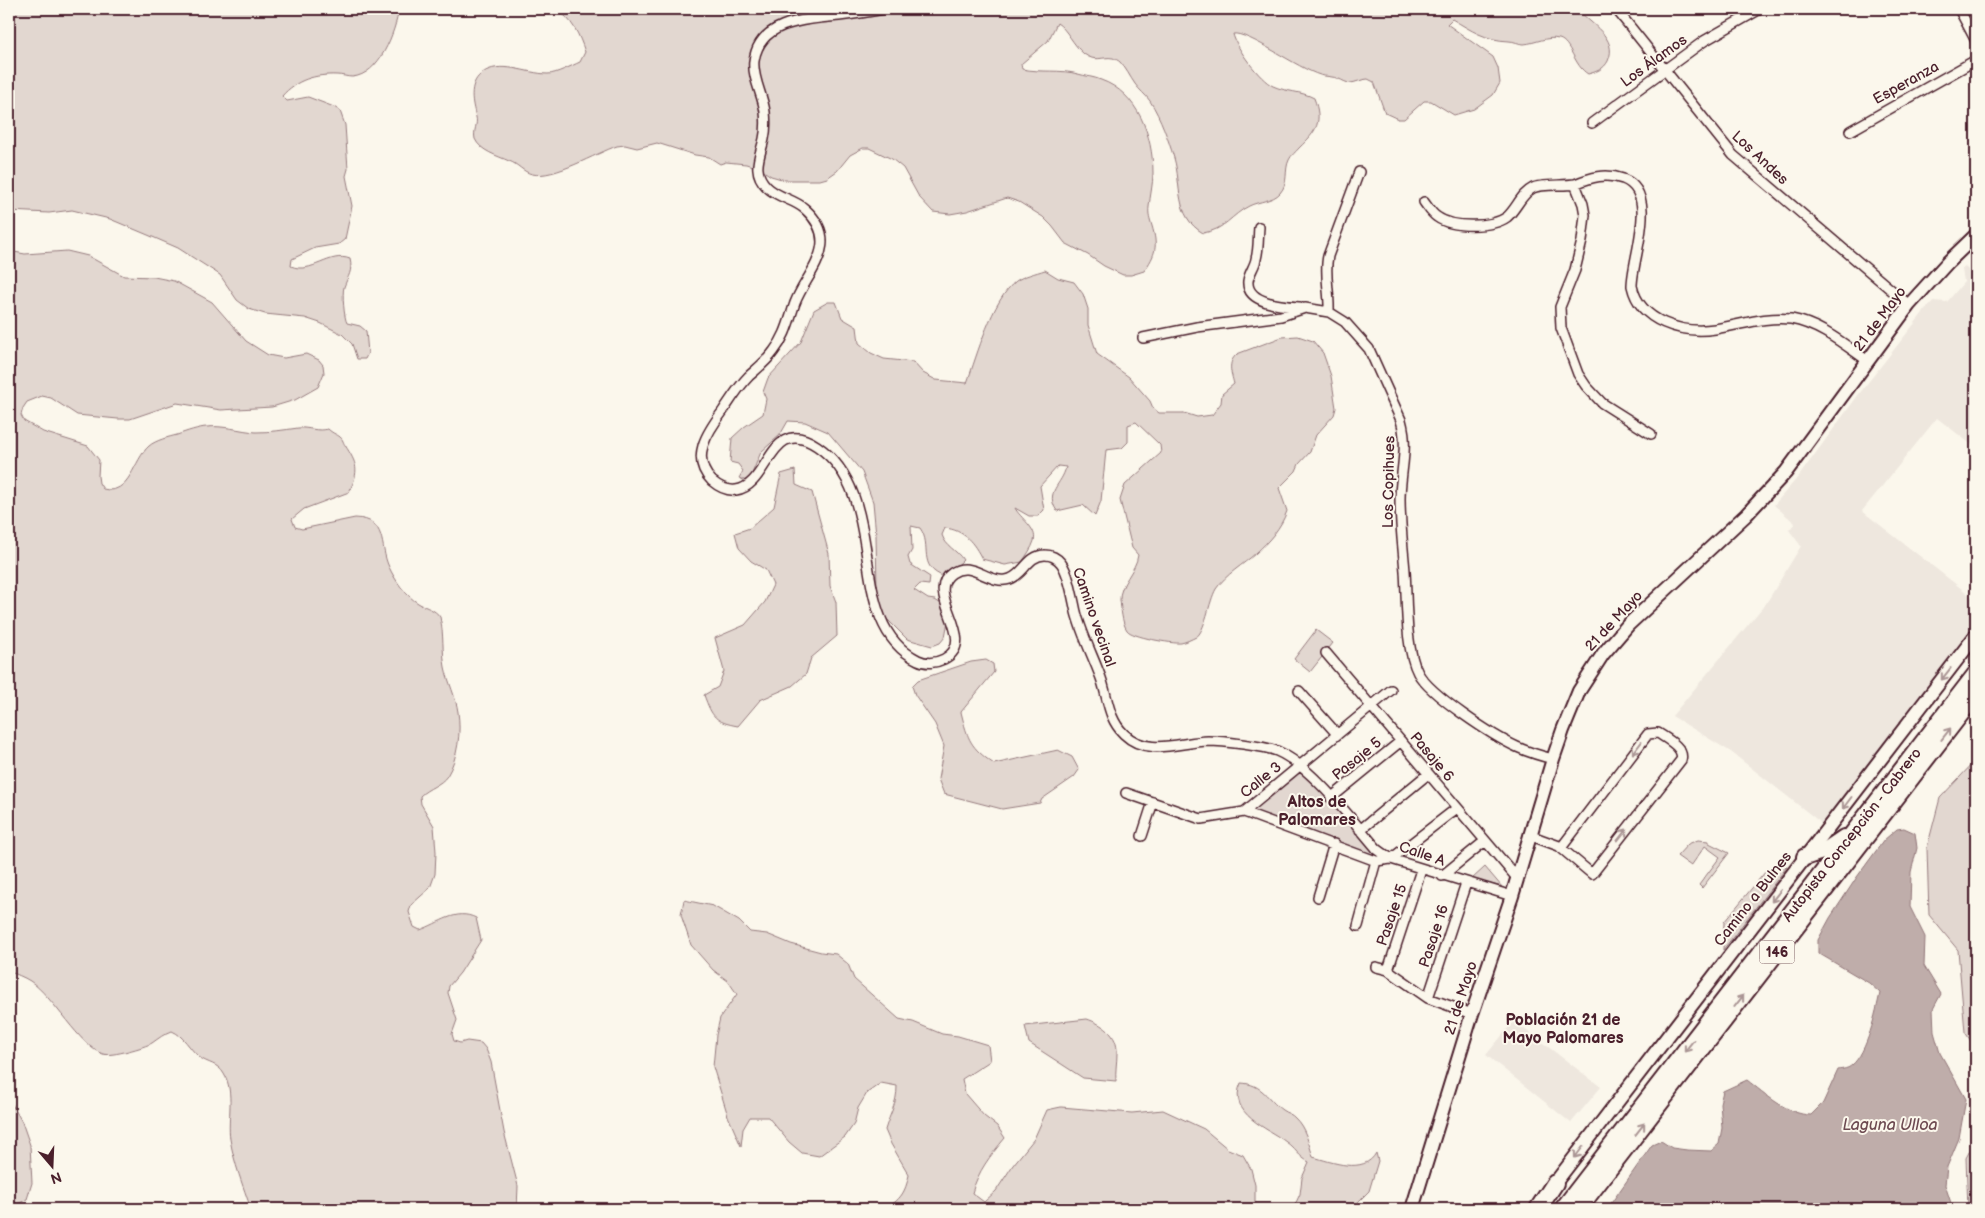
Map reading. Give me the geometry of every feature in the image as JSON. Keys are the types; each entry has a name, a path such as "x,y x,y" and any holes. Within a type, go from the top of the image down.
{"highway":[{"name":"Autopista Concepción - Cabrero","path":"1563,1209 1976,674"},
{"name":"Autopista Concepción - Cabrero","path":"1578,1209 1976,694"},
{"path":"1806,857 1828,849 1858,828"},
{"path":"1538,1209 1555,1183"}],"street":[{"name":"Camino vecinal","path":"883,9 789,22 770,33 756,53 754,69 764,102 766,120 765,137 757,160 758,170 762,181 769,189 780,197 800,205 811,215 819,229 822,244 815,269 798,296 789,324 780,343 736,392 705,437 701,455 706,472 719,486 735,490 744,488 754,481 769,455 782,442 796,438 804,439 825,453 838,468 855,499 862,525 874,601 881,619 898,644 923,662 932,663 942,660 950,655 956,645 956,632 944,593 945,580 948,577 956,571 969,569 996,579 1011,579 1018,575 1030,561 1042,555 1052,556 1064,567 1079,622 1100,676 1111,716 1125,735 1142,745 1154,748 1205,741 1269,749 1281,753 1300,765"},
{"name":"Los Andes","path":"1616,9 1733,155 1909,305"},
{"name":"Los Álamos","path":"1592,123 1704,41 1760,9"},
{"path":"1959,9 1976,41"},
{"name":"Esperanza","path":"1850,130 1976,60"},
{"path":"1329,312 1330,291 1326,266 1328,256 1358,172"},
{"path":"1424,202 1438,218 1448,222 1475,225 1490,224 1505,218 1523,195 1531,189 1540,186 1574,184 1595,176 1612,175 1626,180 1635,187 1641,200 1643,214 1632,286 1641,306 1655,319 1682,327 1705,330 1730,327 1762,319 1799,321 1829,334 1868,361"},
{"path":"1574,184 1583,204 1585,215 1582,241 1575,270 1560,307 1560,328 1578,374 1586,386 1602,403 1651,434"},
{"path":"1259,227 1257,257 1248,281 1252,293 1267,302 1305,308"},
{"name":"21 de Mayo","path":"1412,1209 1472,1014 1512,896 1553,759 1579,691 1603,654 1628,625 1740,521 1775,485 1808,445 1909,305 1948,262 1976,235"},
{"name":"Los Copihues","path":"1143,338 1197,327 1281,316 1305,308 1329,312 1339,317 1352,329 1374,356 1404,432 1405,446 1400,497 1401,532 1411,648 1418,674 1436,694 1499,737 1526,751 1553,759"},
{"name":"Camino a Bulnes","path":"1555,1183 1976,635"},
{"name":"Pasaje 6","path":"1326,653 1517,878"},
{"name":"Calle 3","path":"1126,792 1201,819 1244,812 1391,690"},
{"path":"1299,691 1337,734"},
{"path":"1529,835 1552,842 1562,848 1592,874 1681,760 1682,754 1680,749 1658,733 1648,734 1562,848"},
{"name":"Pasaje 5","path":"1331,798 1401,741"},
{"name":"Calle A","path":"1300,765 1377,849 1391,859 1512,896"},
{"path":"1360,830 1428,774"},
{"path":"1142,836 1153,802"},
{"path":"1244,812 1376,861 1391,859 1457,808"},
{"path":"1442,876 1485,841"},
{"path":"1318,897 1334,844"},
{"path":"1358,926 1376,861"},
{"name":"Pasaje 15","path":"1388,970 1422,870"},
{"name":"Pasaje 16","path":"1428,998 1466,883"},
{"path":"1376,967 1388,970 1428,998 1472,1014"}],"shaded area":[{"path":"9,9 399,9 390,40 371,69 352,77 329,75 306,79 287,90 282,96 287,101 308,97 334,107 340,111 345,125 348,169 346,176 352,206 345,239 339,244 315,248 292,259 291,266 306,268 335,258 343,257 350,259 350,270 343,290 344,311 347,323 360,326 366,331 368,353 365,359 357,359 352,344 342,334 320,323 305,318 265,314 249,309 237,300 220,275 178,248 110,219 72,210 49,213 9,211"},
{"path":"556,9 1578,9 1606,38 1610,45 1610,52 1608,61 1602,68 1588,74 1579,66 1567,45 1559,39 1550,38 1524,44 1493,39 1472,31 1452,19 1447,24 1493,57 1498,68 1500,83 1493,95 1474,109 1454,115 1431,101 1424,101 1404,119 1398,119 1385,113 1374,82 1368,79 1349,83 1334,77 1320,75 1250,38 1233,34 1255,71 1268,83 1278,88 1314,98 1317,106 1318,120 1314,131 1290,158 1283,189 1277,196 1249,206 1217,229 1203,233 1187,218 1183,209 1174,158 1161,121 1150,101 1119,61 1113,58 1096,59 1088,57 1057,23 1048,41 1021,64 1022,69 1071,73 1098,79 1114,86 1134,105 1141,118 1150,145 1153,181 1149,216 1154,233 1155,250 1144,271 1123,275 1065,243 1043,217 1019,202 1007,198 967,211 950,214 933,212 919,197 903,168 892,159 869,148 863,148 850,155 837,171 827,178 820,180 785,180 771,176 759,168 746,164 726,162 720,164 709,157 695,155 657,143 637,148 625,145 617,146 552,173 541,175 529,173 512,162 485,150 477,143 475,139 476,120 472,94 477,78 488,70 505,67 551,74 580,62 585,52 580,39 571,22"},
{"path":"9,251 25,254 67,251 88,256 124,276 154,277 174,281 212,302 246,341 268,355 284,358 306,354 319,360 323,365 324,373 318,387 295,400 272,407 221,410 177,403 130,419 118,419 77,415 51,398 42,396 27,402 21,415 24,421 43,432 88,446 99,460 99,483 103,489 112,490 125,482 149,446 163,439 200,428 219,427 256,432 298,428 328,429 342,439 356,467 355,478 349,492 304,509 292,519 295,527 302,529 355,518 373,523 381,535 389,567 401,587 413,600 433,610 440,617 445,667 456,701 459,736 454,761 447,776 420,796 421,804 434,826 435,874 430,888 411,905 409,912 414,927 420,930 455,916 469,915 476,918 481,940 460,973 449,986 448,993 457,1020 452,1034 454,1041 460,1043 467,1041 481,1043 486,1049 491,1062 504,1132 518,1186 517,1209 251,1209 236,1166 230,1139 230,1097 227,1081 222,1070 199,1057 183,1039 172,1031 143,1047 120,1053 103,1054 85,1042 39,988 28,980 9,971"},
{"path":"1965,267 1976,277 1976,448 1937,418 1862,511 1976,600 1976,624 1949,661 1905,714 1867,770 1825,826 1731,752 1672,716 1767,602 1801,546 1789,530 1795,523 1774,505 1799,476 1859,394 1926,309 1933,301 1947,302 1964,282 1962,269"},
{"path":"1045,270 1058,278 1074,282 1083,294 1088,309 1088,325 1097,354 1129,377 1159,413 1184,413 1197,417 1212,415 1221,403 1222,394 1234,384 1231,364 1234,357 1237,354 1282,337 1298,336 1313,341 1323,353 1331,376 1336,408 1334,415 1316,435 1310,452 1299,464 1296,471 1279,488 1287,511 1278,529 1261,548 1220,584 1213,594 1202,629 1196,637 1187,641 1181,643 1152,640 1136,635 1127,630 1123,620 1120,594 1137,561 1138,555 1132,548 1120,500 1125,485 1161,453 1160,445 1136,422 1128,425 1128,442 1122,448 1106,450 1101,501 1095,516 1083,505 1057,511 1053,504 1053,493 1066,467 1058,466 1040,486 1044,510 1038,516 1029,516 1015,508 1031,528 1035,537 1022,562 1005,565 982,559 968,538 958,531 945,528 942,535 944,539 963,560 945,577 936,573 931,568 926,556 924,535 920,528 911,526 912,550 908,557 910,564 930,577 929,585 920,584 914,590 928,599 935,600 943,605 948,621 945,637 940,643 932,646 907,639 884,616 877,590 873,502 862,472 828,432 805,422 788,421 780,435 761,452 751,476 746,481 739,478 743,471 738,464 730,462 732,438 763,414 766,399 763,392 768,378 801,342 814,310 828,302 836,302 842,318 857,327 859,343 871,353 884,359 913,362 923,373 936,380 967,383 986,329 1007,290 1019,279"},
{"path":"795,470 796,485 812,492 829,554 830,586 836,602 837,636 811,658 806,674 792,686 760,700 738,726 724,723 715,717 709,709 704,695 718,687 724,671 715,638 745,625 765,602 773,585 766,570 751,561 739,548 735,533 750,528 774,507 781,474"},
{"path":"1316,630 1333,643 1310,672 1294,659"},
{"path":"986,660 993,664 994,672 961,712 968,736 980,753 994,764 1058,750 1072,757 1079,770 1074,777 1042,799 1040,803 1002,809 944,794 938,779 944,746 935,724 915,695 912,686 918,680 971,662"},
{"path":"1976,760 1976,1049 1965,1032 1958,950 1929,915 1927,848 1940,798"},
{"path":"1304,766 1396,860 1383,859 1248,811"},
{"path":"1698,840 1709,841 1709,843 1729,853 1702,888 1699,885 1720,857 1705,846 1691,866 1677,856 1688,844"},
{"path":"1485,867 1502,887 1472,879"},
{"path":"1787,867 1723,950 1724,922 1766,871"},
{"path":"684,900 713,906 739,921 750,932 767,934 791,944 836,954 848,964 854,979 899,1019 913,1022 942,1034 958,1036 988,1045 990,1061 962,1079 965,1094 984,1116 997,1126 1005,1138 985,1164 972,1193 984,1202 996,1191 1013,1165 1034,1139 1047,1110 1061,1107 1132,1113 1163,1110 1204,1129 1228,1149 1243,1155 1251,1169 1255,1185 1255,1209 885,1209 901,1195 909,1175 885,1130 895,1103 897,1086 881,1083 867,1093 858,1108 854,1124 845,1137 819,1156 802,1153 789,1142 768,1117 750,1117 743,1129 741,1146 728,1116 713,1067 716,1035 720,1018 737,994 728,981 713,970 691,945 681,915"},
{"path":"1087,1019 1103,1027 1115,1040 1117,1046 1116,1081 1083,1078 1029,1043 1025,1026"},
{"path":"1514,1021 1601,1087 1571,1123 1486,1055"},
{"path":"1241,1083 1260,1089 1277,1106 1294,1117 1304,1131 1313,1157 1338,1164 1356,1165 1364,1164 1371,1160 1376,1153 1378,1161 1369,1191 1351,1209 1293,1209 1300,1194 1302,1178 1309,1162 1302,1158 1289,1144 1244,1112 1238,1094"},
{"path":"9,1099 22,1122 30,1145 32,1183 27,1199 9,1206"},
{"path":"1976,1139 1976,1209 1968,1209 1966,1158"}],"water":[{"name":"Laguna Ulloa","path":"1904,828 1915,833 1917,848 1911,872 1910,907 1925,937 1924,966 1941,994 1933,1009 1934,1032 1940,1053 1966,1099 1959,1138 1947,1167 1945,1185 1953,1209 1607,1209 1652,1145 1661,1141 1672,1148 1711,1151 1719,1144 1722,1128 1720,1103 1723,1091 1747,1080 1785,1108 1794,1112 1811,1115 1823,1103 1838,1070 1852,1065 1862,1051 1870,1032 1880,993 1869,983 1818,953 1818,940 1857,877 1884,840 1897,829"}],"district":[{"name":"Altos de Palomares","path":"1317,811"},
{"name":"Población 21 de Mayo Palomares","path":"1563,1029"}]}
